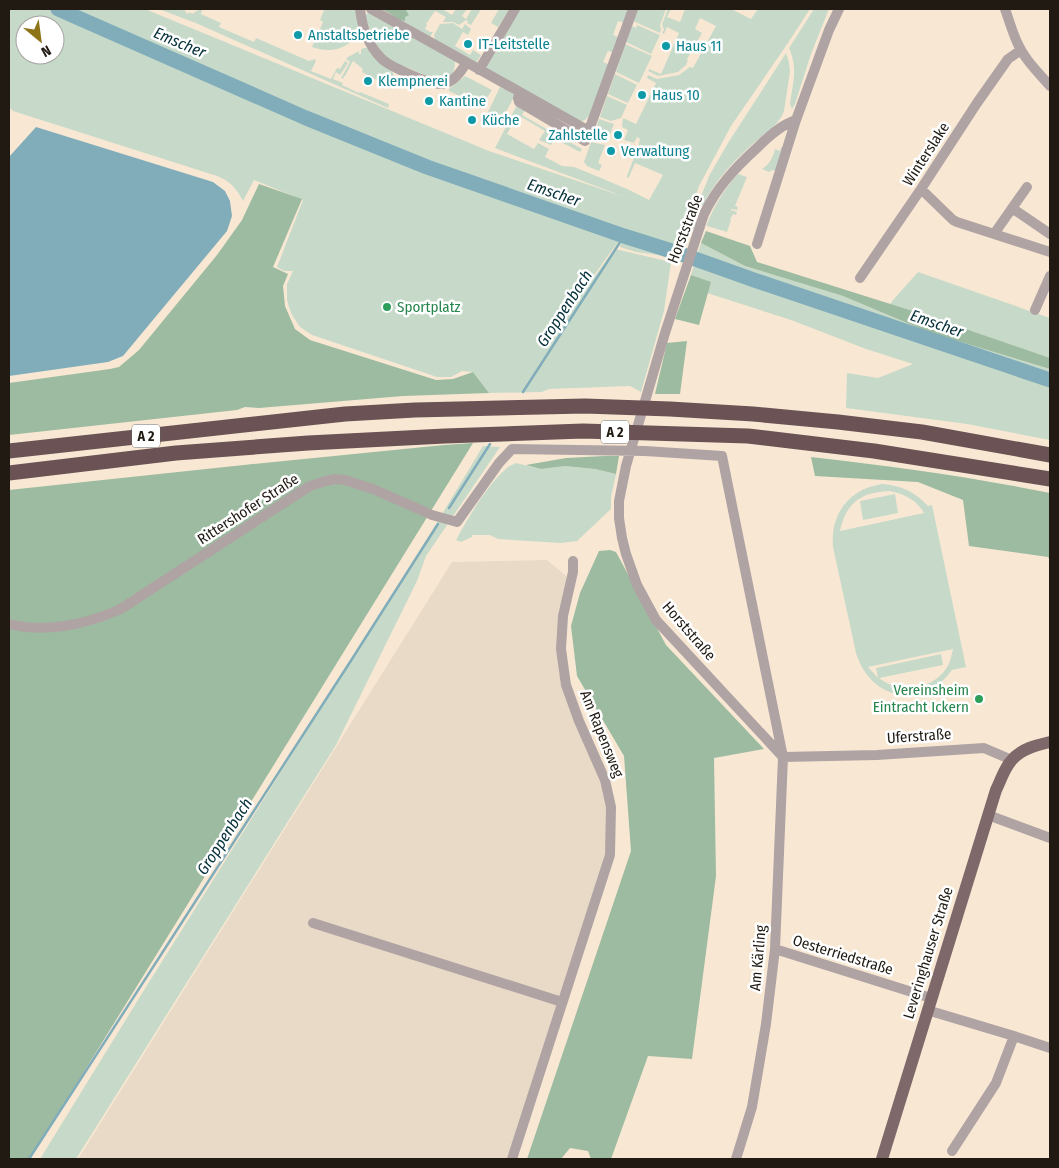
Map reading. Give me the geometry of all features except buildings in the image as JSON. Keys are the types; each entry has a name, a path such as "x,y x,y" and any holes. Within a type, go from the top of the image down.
{"highway":[{"name":"A 2","path":"9,451 345,414 415,410 585,406 670,409 800,418 922,432 1050,455"},
{"name":"A 2","path":"9,473 176,454 299,444 583,431 748,436 874,451 1050,479"}],"main road":[{"path":"1012,760 1025,750 1050,742"},
{"name":"Leveringhauser Straße","path":"882,1159 988,815 1002,776 1012,760"}],"street":[{"path":"360,9 366,36 381,58 391,65 440,84 455,78 466,63"},
{"path":"371,9 589,131 633,9"},
{"path":"479,70 515,9"},
{"path":"757,244 796,120 829,30 839,9"},
{"path":"1005,9 1013,34 1021,50 1050,86"},
{"name":"Winterslake","path":"860,278 1008,59 1021,50"},
{"name":"Horststraße","path":"783,757 656,620 637,585 626,554 619,518 619,501 626,466 647,392 704,214 730,174 779,128 796,120"},
{"path":"994,234 1027,186"},
{"path":"921,189 953,220 1050,252"},
{"path":"1012,208 1050,234"},
{"path":"1036,310 1050,276"},
{"name":"Rittershofer Straße","path":"9,624 43,628 76,625 116,611 296,494 310,486 326,481 335,479 345,480 374,489 432,515 457,522 499,463 512,449 645,451 722,456 783,757"},
{"name":"Am Rapensweg","path":"512,1159 610,855 611,807 606,780 579,721 566,685 561,649 563,616 573,572 573,561"},
{"name":"Uferstraße","path":"783,757 877,755 984,748 1012,760"},
{"name":"Am Kärling","path":"736,1159 752,1107 776,950 783,757"},
{"path":"988,815 1050,838"},
{"path":"313,923 562,1002"},
{"name":"Oesterriedstraße","path":"776,950 1050,1048"},
{"path":"952,1151 996,1083 1014,1036"}],"shaded area":[{"path":"547,560 571,580 563,616 566,685 605,780 611,835 512,1159 78,1159 452,562"}],"green space":[{"path":"9,9 145,9 489,151 625,197 495,148 508,123 512,125 507,134 534,149 538,143 549,149 545,157 562,166 574,167 589,173 649,200 663,175 635,163 627,178 640,139 637,137 634,143 624,140 628,130 622,127 623,118 636,124 656,83 647,78 648,75 657,79 679,75 690,67 693,68 716,26 700,18 695,29 702,33 687,59 686,65 678,72 658,76 648,71 649,69 661,74 679,33 667,27 664,34 662,33 664,30 662,24 668,9 671,9 667,17 680,22 685,9 731,9 751,19 758,9 810,9 731,126 699,186 689,215 684,218 697,223 685,249 626,231 553,332 615,249 671,262 664,311 641,392 630,386 549,389 542,392 489,393 473,372 462,371 451,377 437,377 312,335 300,327 289,307 287,284 293,271 284,271 277,267 303,200 254,180 243,201 233,186 217,176 13,111 9,107"},
{"path":"159,9 184,9 187,14 190,12 192,14 200,9 202,10 201,14 221,23 219,27 254,42 256,38 309,61 315,59 316,61 311,71 331,79 337,68 340,69 345,61 348,63 340,75 336,72 333,79 359,93 389,104 388,108 198,24"},
{"path":"323,9 355,9 359,26 357,28 359,28 352,41 333,50 312,47 323,22 320,20"},
{"path":"382,9 405,9 409,15 403,21"},
{"path":"405,9 442,9 452,15 456,9 467,9 462,16 466,19 472,9 479,9 480,11 471,25 466,20 459,25 453,22 443,22 446,17 435,11 426,24 425,29 433,32 430,37 401,20 405,20"},
{"path":"499,9 509,10 498,27 491,23"},
{"path":"519,9 630,9 625,23 618,21 613,35 619,37 614,53 608,51 603,62 610,65 593,108 584,120 579,121 484,67"},
{"path":"638,9 666,9 660,25 660,33 633,21"},
{"path":"814,9 829,9 792,109 790,104 794,69 789,48"},
{"path":"369,13 455,61 454,71 445,79 432,78 387,58 379,49 371,33 365,17"},
{"path":"453,23 462,29 465,24 471,29 468,35 463,32 455,46 470,55 473,50 481,55 476,63 435,40 434,35 440,24"},
{"path":"637,25 660,35 651,54 626,42 632,26 636,28"},
{"path":"625,44 652,56 639,83 616,72"},
{"path":"363,48 368,48 393,73 394,76 388,86 362,72 363,69 353,61 343,79 341,78 350,62 346,59 359,51 359,54 361,54"},
{"path":"786,53 790,72 782,116 776,124 727,170 700,208 700,199 709,176"},
{"path":"615,74 637,85 628,103 608,94"},
{"path":"465,76 492,90 481,107 477,105 479,100 475,98 473,103 465,99 468,94 464,92 461,97 449,91"},
{"path":"500,87 514,94 514,97 505,114 487,114"},
{"path":"607,96 627,105 621,118 611,121 600,117"},
{"path":"517,105 525,110 522,115 582,149 580,152 555,139 551,145 539,140 545,131 518,115 513,122 509,120"},
{"path":"599,119 614,124 608,139 598,132"},
{"path":"591,142 605,145 598,163 602,165 599,171 587,166 584,162"},
{"path":"781,147 784,148 776,171 769,172 762,169 771,160 775,149 780,151"},
{"path":"738,174 747,177 735,206 738,207 737,210 731,209 737,212 736,215 733,214 730,220 727,232 707,226 720,198"},
{"path":"259,184 302,199 273,267 288,274 283,286 285,306 295,329 310,340 436,380 453,379 473,372 489,393 403,396 259,408 245,407 237,410 9,435 9,383 119,367 139,350 217,255 242,220"},
{"path":"706,231 750,246 757,262 919,313 1050,358 1050,369 931,333 843,296 745,266 701,243"},
{"path":"621,242 682,259 681,262 658,255 636,252 620,247"},
{"path":"701,243 745,266 843,296 931,333 1050,369 1050,440 967,424 846,408 847,373 878,378 913,364 866,349 791,320 707,293 710,282 691,275"},
{"path":"918,272 1050,318 1050,358 890,304"},
{"path":"691,275 711,282 699,325 675,319"},
{"path":"687,341 680,394 655,394 667,343"},
{"path":"473,443 30,1159 9,1159 9,490"},
{"path":"483,446 500,447 426,556 417,581 336,745 76,1159 40,1159 430,534"},
{"path":"619,456 616,474 595,469 565,466 541,469 526,465 566,458"},
{"path":"811,457 931,472 1050,493 1050,560 1048,557 969,546 963,500 918,482 815,476"},
{"path":"516,463 541,469 565,466 595,469 616,474 611,497 611,509 577,541 561,543 498,539 490,535 472,535 472,537 461,542 456,540 472,512 492,484 508,467"},
{"path":"882,484 895,486 913,493 928,506 932,505 966,667 952,670 940,683 927,691 913,695 898,694 885,690 873,681 863,669 856,653 833,547 833,535 838,514 851,497 870,487","holes":["890,491 910,498 918,504 924,513 840,531 846,513 863,496","953,649 945,671 929,683 919,687 898,687 888,684 879,678 943,665 941,654 876,668 878,678 868,667"]},
{"path":"895,494 898,513 863,520 860,501"},
{"path":"610,550 616,552 666,645 764,749 714,758 716,876 692,1059 648,1056 611,1159 591,1159 588,1151 570,1148 561,1159 527,1159 631,851 624,756 577,676 571,626 580,593 599,551"}],"water":[{"path":"36,127 213,182 225,191 230,201 232,216 227,231 123,356 108,362 9,376 9,157"}],"waterway":[{"name":"Emscher","path":"58,9 306,118 427,167 624,236 1050,380"},
{"name":"Groppenbach","path":"523,392 624,236"},
{"name":"Groppenbach","path":"449,508 490,444"},
{"name":"Groppenbach","path":"29,1159 438,524"}],"place":[{"name":"Anstaltsbetriebe","path":"298,35"},
{"name":"IT-Leitstelle","path":"468,44"},
{"name":"Haus 11","path":"666,46"},
{"name":"Klempnerei","path":"368,81"},
{"name":"Haus 10","path":"642,95"},
{"name":"Kantine","path":"429,101"},
{"name":"Küche","path":"472,120"},
{"name":"Zahlstelle","path":"618,135"},
{"name":"Verwaltung","path":"611,151"},
{"name":"Sportplatz","path":"387,307"},
{"name":"Vereinsheim Eintracht Ickern","path":"979,699"}]}
